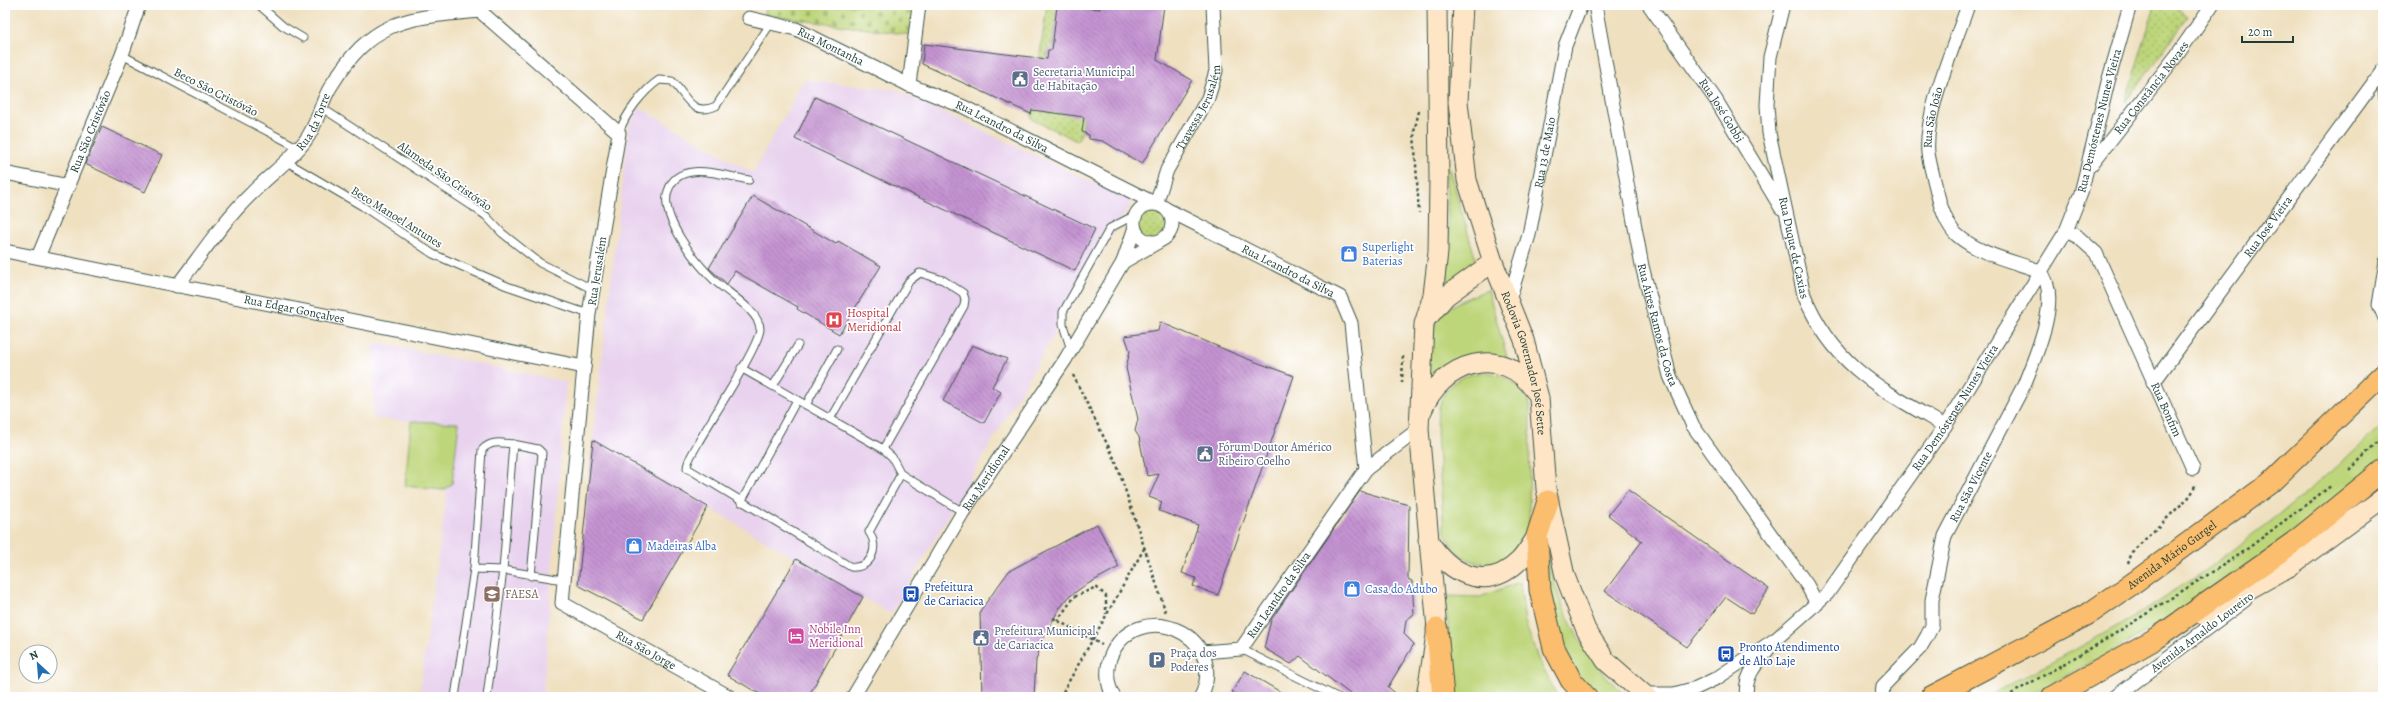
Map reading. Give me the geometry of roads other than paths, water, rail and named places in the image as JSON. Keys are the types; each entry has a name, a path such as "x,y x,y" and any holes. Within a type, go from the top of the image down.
{"main road":[{"path":"1437,5 1439,179 1438,252 1433,295 1424,324 1419,429 1427,538 1443,697"},
{"name":"Rodovia Governador José Sette","path":"1462,5 1458,102 1462,149 1467,180 1493,262 1524,340 1539,398 1548,501 1565,576 1586,630 1606,661 1644,695"},
{"path":"1424,324 1446,296 1493,262"},
{"path":"1419,429 1427,398 1437,386 1461,369 1477,363 1499,363 1511,368 1529,382 1539,398"},
{"name":"Avenida Mário Gurgel","path":"1931,697 2090,613 2132,584 2270,483 2383,374"},
{"path":"2157,638 2297,540 2383,470"},
{"path":"2052,697 2157,638 2217,608 2289,566 2383,498"},
{"path":"1427,538 1436,552 1454,570 1468,576 1484,578 1511,568 1520,561 1537,536 1548,501"},
{"path":"1537,536 1540,590 1552,641 1571,680 1586,697"},
{"path":"1426,697 1436,629"}],"street":[{"name":"Rua São Cristóvão","path":"38,257 69,186 122,55 139,5"},
{"path":"909,85 919,5"},
{"name":"Travessa Jerusalém","path":"1161,206 1166,170 1208,98 1216,70 1213,5"},
{"name":"Rua 13 de Maio","path":"1509,300 1529,235 1563,53 1572,24 1581,5"},
{"name":"Rua Aires Ramos da Costa","path":"1595,5 1642,266 1670,376 1693,426 1807,585 1817,604"},
{"name":"Rua José Gobbi","path":"1649,5 1716,100 1788,220"},
{"name":"Rua Duque de Caxias","path":"1783,5 1770,57 1767,105 1769,133 1804,295 1813,316 1825,336 1854,369 1879,388 1945,426"},
{"name":"Rua São João","path":"1968,5 1938,93 1929,135 1928,153 1938,198 1956,234 1968,244 1982,251 2040,271"},
{"name":"Rua Demóstenes Nunes Vieira","path":"1644,695 1674,694 1696,688 1717,678 1776,639 1827,594 1945,426 2066,231 2088,168 2108,82 2130,5"},
{"name":"Rua Constância Novaes","path":"2088,168 2168,67 2212,5"},
{"path":"476,8 619,133"},
{"name":"Rua da Torre","path":"177,286 231,214 287,162 299,148 314,127 331,86 354,55 382,30 414,19 476,8"},
{"name":"Rua Montanha","path":"749,18 796,29 909,85"},
{"name":"Rua José Vieira","path":"2153,383 2382,72"},
{"name":"Rua Leandro da Silva","path":"909,85 964,107 1340,297 1351,323 1366,469"},
{"name":"Rua Jerusalém","path":"562,603 589,314 619,133"},
{"path":"5,173 69,186"},
{"path":"1124,262 1134,230 1135,215 1144,206 1161,206 1172,223 1162,240"},
{"path":"1124,262 1162,240 1176,229 1198,224"},
{"path":"1134,230 1137,235 1147,242 1162,240"},
{"name":"Rua Bonfim","path":"2066,231 2078,236 2096,253 2153,383 2193,469"},
{"name":"Rua Edgar Gonçalves","path":"5,251 584,367"},
{"name":"Rua Meridional","path":"853,697 963,512 1068,355 1124,262"},
{"name":"Rua São Vicente","path":"1882,697 1883,686 1920,648 1930,631 1932,626 1932,600 1945,536 2024,385 2034,360 2047,312 2049,290 2046,278 2040,271"},
{"name":"Rua Leandro da Silva","path":"1202,652 1241,649 1366,469 1419,429"},
{"name":"Avenida Arnaldo Loureiro","path":"2115,697 2289,566"},
{"name":"Rua São Jorge","path":"562,603 730,697"},
{"path":"1114,697 1107,676 1109,662 1113,651 1126,636 1140,628 1155,625 1171,627 1185,633 1202,652 1207,672 1205,688 1201,697"},
{"path":"1747,696 1746,689 1750,672 1776,639"}],"lane":[{"path":"259,5 283,26 303,38"},
{"path":"619,133 622,122 649,88 659,80 672,81 696,108 704,110 716,106 771,23"},
{"name":"Beco São Cristóvão","path":"122,55 299,148"},
{"path":"2382,72 2383,99"},
{"name":"Alameda São Cristóvão","path":"322,108 472,206 486,216 502,233 540,263 594,290"},
{"name":"Beco Manoel Antunes","path":"287,162 362,206 433,254 506,286 550,303 589,314"},
{"path":"749,180 696,171 681,174 670,183 666,198 673,222 687,248 715,281 753,313 760,327 757,341 687,464 689,470 851,567 860,568 866,564 875,551 875,544 868,532 901,474"},
{"path":"1068,355 1063,325 1063,312 1110,228 1135,215"},
{"path":"2383,261 2376,305 2383,321"},
{"path":"830,419 909,281 920,273 943,280 963,293 965,299 964,306 883,450"},
{"path":"773,386 798,345"},
{"path":"806,405 837,348"},
{"path":"741,368 883,450 892,457 901,474 963,512"},
{"path":"741,502 797,400"},
{"path":"455,697 474,569 482,450 486,445 494,442 538,449 542,453 531,576"},
{"path":"488,697 503,570 513,444"},
{"path":"474,569 503,570 531,576 563,580"},
{"path":"1241,649 1337,697"}],"place":[{"name":"Secretaria Municipal de Habitação","path":"1020,79"},
{"name":"Superlight Baterias","path":"1349,254"},
{"name":"Hospital Meridional","path":"834,320"},
{"name":"Fórum Doutor Américo Ribeiro Coelho","path":"1205,454"},
{"name":"Madeiras Alba","path":"634,546"},
{"name":"Casa do Adubo","path":"1352,589"},
{"name":"FAESA","path":"492,594"},
{"name":"Prefeitura de Cariacica","path":"911,594"},
{"name":"Nobile Inn Meridional","path":"796,636"},
{"name":"Prefeitura Municipal de Cariacica","path":"981,638"},
{"name":"Pronto Atendimento de Alto Laje","path":"1726,654"},
{"name":"Praça dos Poderes","path":"1157,660"}]}
